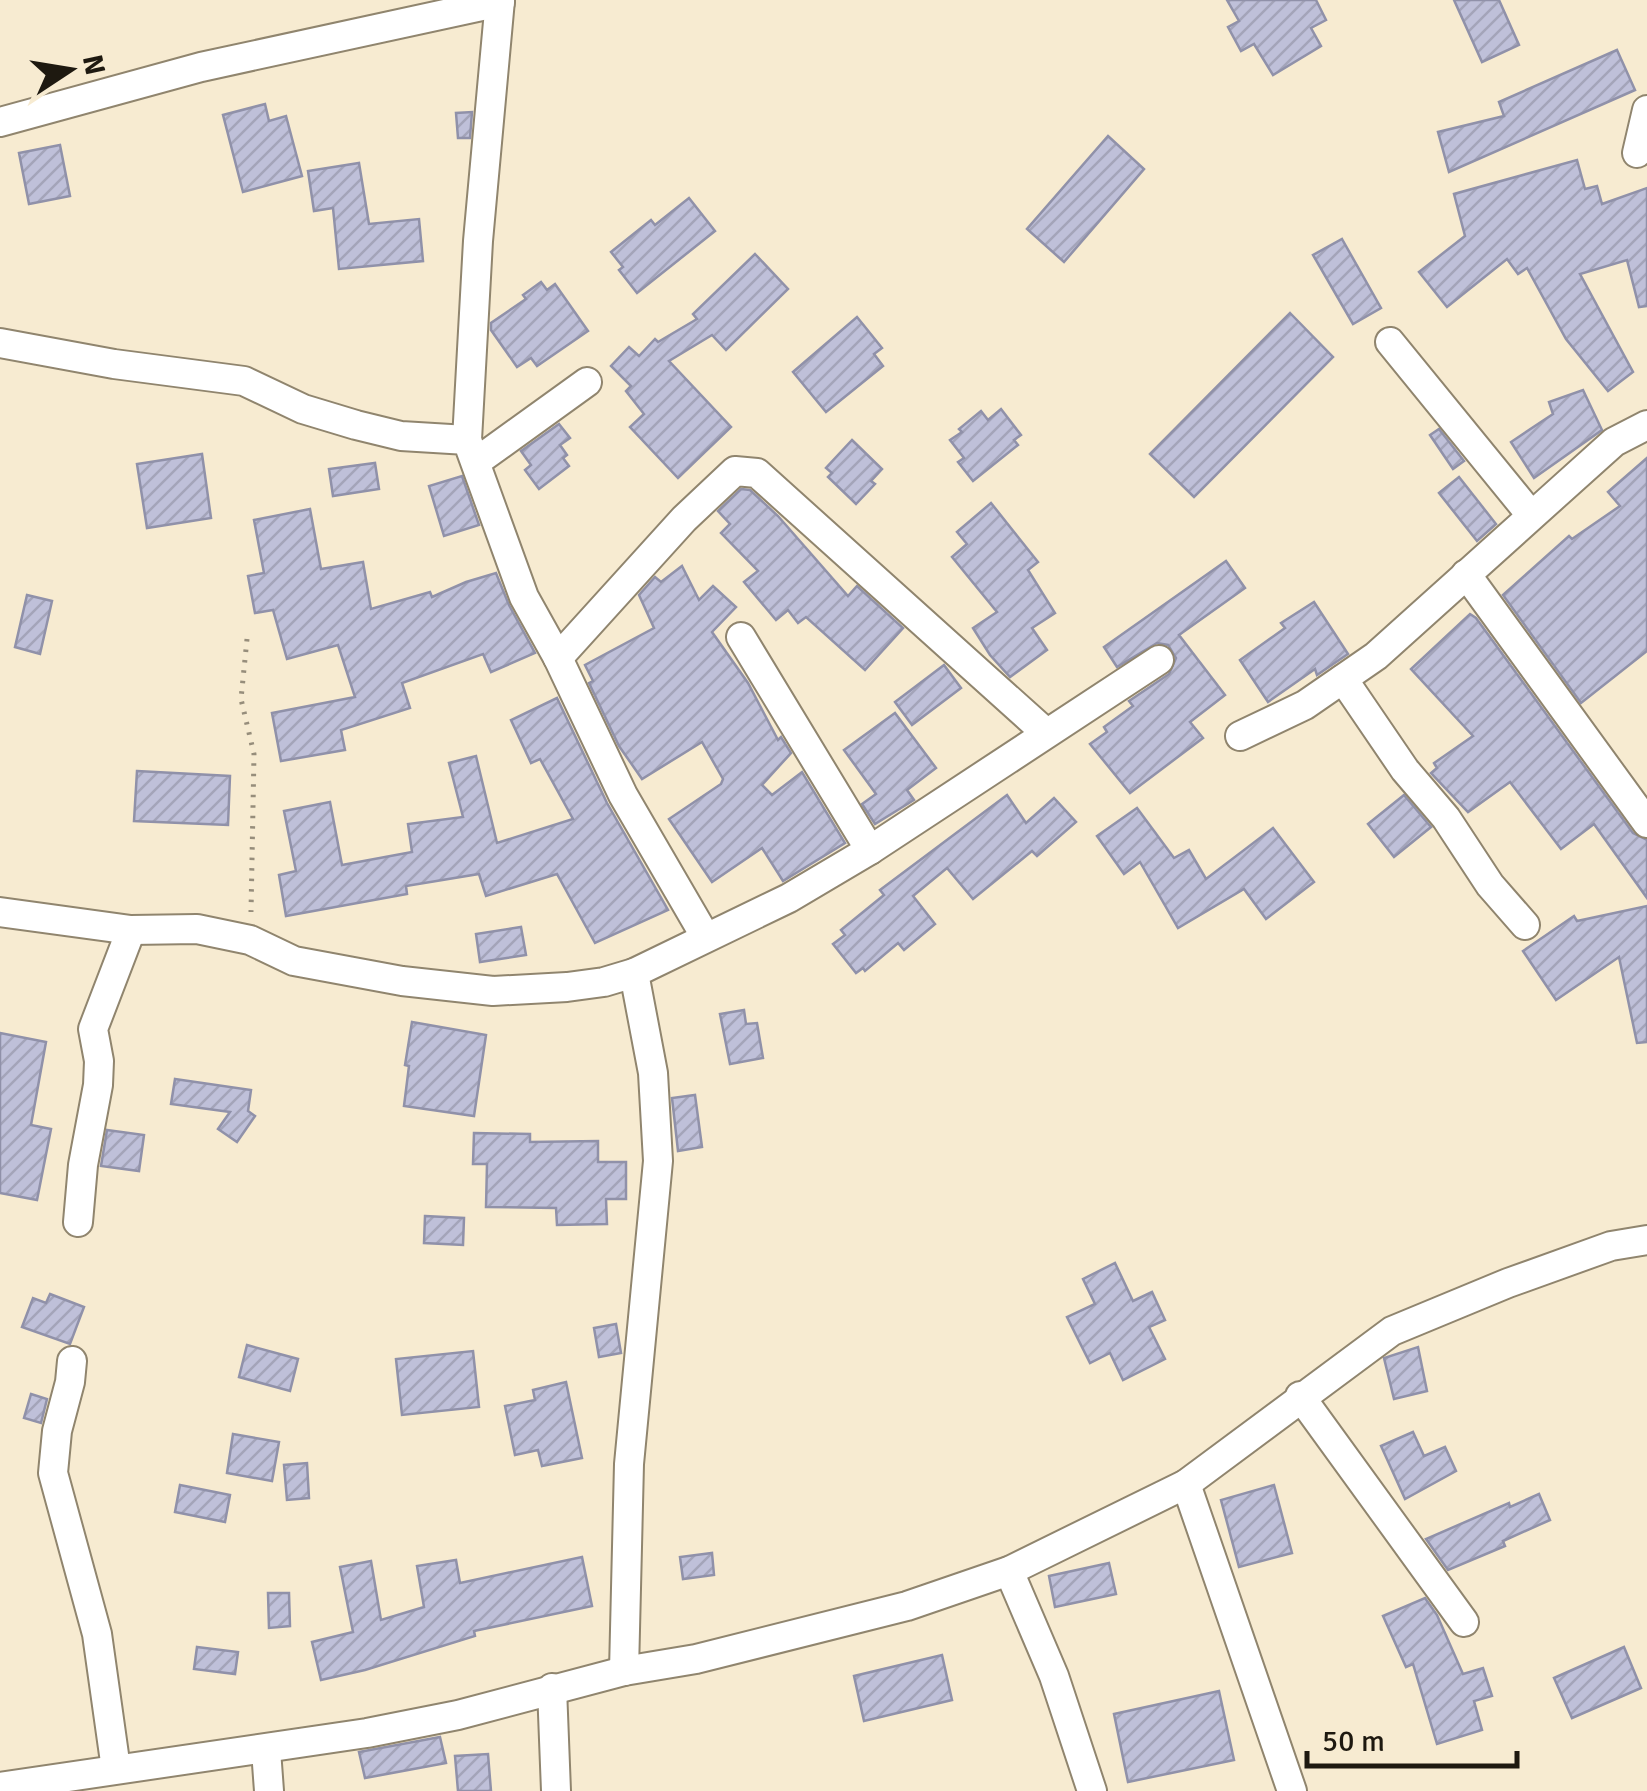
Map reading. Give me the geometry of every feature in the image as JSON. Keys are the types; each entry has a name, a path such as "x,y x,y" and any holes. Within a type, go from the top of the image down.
{"street":[{"path":"0,122 202,67 500,1 478,241 472,451 524,597 624,795 705,936"},
{"path":"1637,153 1647,110"},
{"path":"1390,342 1531,515"},
{"path":"0,343 114,364 244,381 303,408 356,425 472,451 587,382"},
{"path":"1240,736 1305,705 1376,656 1614,442 1647,425"},
{"path":"558,658 734,471 757,473 1046,732"},
{"path":"1466,574 1647,823"},
{"path":"741,637 870,850"},
{"path":"0,912 131,930 197,929 250,940 294,961 402,981 493,990 604,982 634,973 790,898 870,850 1158,660"},
{"path":"1343,678 1405,770 1446,818 1490,885 1525,925"},
{"path":"78,1222 82,1165 98,1085 99,1061 93,1029 131,930"},
{"path":"624,1671 629,1464 658,1162 653,1073 634,973"},
{"path":"0,1787 266,1750 458,1715 552,1688 696,1659 907,1606 1009,1571 1186,1484 1392,1331 1611,1246 1647,1240"},
{"path":"72,1361 57,1432 53,1474 97,1634 116,1769"},
{"path":"1300,1396 1464,1622"},
{"path":"1186,1484 1292,1791"},
{"path":"1009,1571 1054,1676 1092,1791"},
{"path":"552,1688 556,1791"},
{"path":"266,1750 269,1791"}],"path":[{"path":"247,639 241,699 254,754 250,940"}],"building":[{"path":"1227,0 1316,0 1326,20 1311,28 1321,46 1273,75 1254,44 1241,51 1228,27 1239,21"},
{"path":"1454,0 1499,0 1519,45 1482,62"},
{"path":"1617,50 1635,90 1449,172 1438,132 1504,116 1499,102"},
{"path":"265,104 269,121 286,116 302,176 243,192 223,115"},
{"path":"472,112 470,138 458,138 456,113"},
{"path":"1108,136 1144,169 1064,262 1027,229"},
{"path":"60,145 70,196 29,204 19,153"},
{"path":"1577,160 1585,189 1597,186 1602,204 1647,188 1647,306 1639,307 1627,260 1580,274 1633,372 1608,391 1566,339 1527,268 1518,274 1507,259 1447,307 1419,272 1465,236 1454,194"},
{"path":"359,163 369,224 419,219 423,261 339,269 333,208 314,211 308,171"},
{"path":"689,198 715,231 637,293 611,252 651,220 655,225"},
{"path":"1342,239 1381,308 1353,324 1313,255"},
{"path":"755,254 788,289 726,350 712,335 669,361 731,427 678,478 630,427 644,414 626,391 631,386 611,366 629,347 639,356 655,339 658,342 697,319 693,314"},
{"path":"541,282 547,290 555,284 588,331 537,366 531,358 517,367 491,330 491,323 526,299 523,295"},
{"path":"1290,313 1333,357 1194,497 1150,454"},
{"path":"857,317 882,348 874,354 883,366 826,412 793,372"},
{"path":"1583,390 1602,430 1534,478 1511,442 1553,414 1549,402"},
{"path":"1001,409 1021,435 1014,440 1018,445 973,481 958,462 964,458 950,440 981,411 988,420"},
{"path":"559,424 570,438 560,445 569,466 539,489 525,470 531,465 521,451"},
{"path":"1439,429 1464,461 1453,469 1430,435"},
{"path":"852,440 882,469 871,481 875,484 856,504 828,477 832,473 826,468"},
{"path":"202,454 211,518 147,528 137,464"},
{"path":"1647,458 1647,651 1581,703 1503,595 1569,536 1572,539 1620,506 1608,492"},
{"path":"375,463 379,489 333,496 329,469"},
{"path":"462,476 479,525 444,536 429,486"},
{"path":"1459,477 1496,524 1477,541 1439,493"},
{"path":"741,489 750,490 778,516 848,596 857,586 903,628 865,670 806,617 798,623 788,610 776,620 744,582 758,571 721,533 730,524 718,511"},
{"path":"991,503 1038,562 1028,570 1055,613 1032,628 1047,650 1010,677 973,628 997,612 952,557 967,544 957,532"},
{"path":"310,509 321,569 363,562 371,609 430,592 432,597 496,573 535,653 491,672 483,654 402,683 410,708 341,730 345,750 281,761 272,713 355,697 338,645 287,659 273,610 255,613 248,576 264,573 254,520"},
{"path":"1226,561 1245,588 1179,635 1225,695 1190,722 1203,738 1130,793 1090,744 1107,732 1104,727 1133,706 1129,701 1169,674 1176,658 1168,645 1157,643 1117,667 1104,647"},
{"path":"682,566 699,600 713,586 736,607 712,632 748,683 778,740 781,737 791,753 762,785 772,795 802,772 845,843 783,881 762,848 712,882 669,819 721,784 723,779 702,742 642,779 619,746 589,683 593,681 585,665 654,628 639,595 655,577 661,582"},
{"path":"27,595 52,601 40,654 15,647"},
{"path":"1314,602 1348,654 1317,675 1315,669 1268,702 1240,660 1285,628 1281,623"},
{"path":"1470,614 1633,833 1647,840 1647,898 1594,824 1561,849 1510,782 1468,812 1431,773 1437,768 1434,763 1473,736 1411,669"},
{"path":"944,665 961,688 912,725 895,702"},
{"path":"557,698 607,803 668,910 595,943 557,874 486,896 479,874 406,886 407,894 286,916 279,875 296,871 284,811 330,802 342,865 412,852 408,824 463,817 449,763 476,756 497,843 573,819 540,759 531,763 511,720"},
{"path":"895,713 936,768 907,790 914,800 875,824 862,804 876,794 844,750"},
{"path":"137,771 230,776 228,825 134,821"},
{"path":"1007,795 1026,823 1054,798 1076,822 1037,856 1032,851 973,899 947,868 913,896 935,924 904,950 898,943 865,971 863,968 856,973 833,944 845,935 841,930 884,895 880,890"},
{"path":"1404,795 1431,827 1394,857 1368,824"},
{"path":"1137,808 1174,858 1189,850 1206,879 1273,828 1314,882 1266,919 1244,889 1178,928 1140,862 1124,874 1097,836"},
{"path":"1647,906 1647,1042 1637,1043 1619,957 1556,1000 1523,951 1574,916 1577,921"},
{"path":"521,927 526,955 480,962 476,934"},
{"path":"744,1010 746,1024 757,1023 763,1058 730,1064 720,1014"},
{"path":"412,1022 486,1035 474,1116 404,1106"},
{"path":"0,1033 46,1042 31,1125 51,1129 37,1200 0,1193"},
{"path":"175,1079 251,1090 248,1111 255,1116 237,1142 218,1129 230,1112 171,1104"},
{"path":"695,1095 702,1147 678,1151 672,1098"},
{"path":"107,1130 144,1135 139,1171 101,1166"},
{"path":"474,1133 530,1134 530,1142 598,1141 598,1162 626,1162 626,1199 606,1199 607,1224 557,1225 556,1208 486,1207 487,1164 473,1164"},
{"path":"425,1216 464,1218 463,1245 424,1243"},
{"path":"1115,1263 1133,1301 1152,1292 1165,1320 1149,1327 1165,1359 1123,1380 1110,1353 1090,1363 1067,1317 1095,1304 1083,1279"},
{"path":"50,1294 84,1307 70,1344 22,1327 33,1298 46,1303"},
{"path":"616,1324 621,1353 599,1357 594,1328"},
{"path":"247,1345 298,1359 290,1391 239,1377"},
{"path":"1418,1347 1427,1391 1394,1399 1384,1358"},
{"path":"473,1351 479,1407 402,1415 396,1359"},
{"path":"566,1382 582,1458 542,1466 538,1450 515,1455 505,1406 535,1400 533,1390"},
{"path":"31,1394 47,1399 41,1423 24,1418"},
{"path":"1413,1432 1424,1456 1445,1447 1456,1471 1405,1499 1381,1446"},
{"path":"233,1434 279,1442 272,1481 227,1473"},
{"path":"307,1463 309,1498 287,1500 284,1465"},
{"path":"180,1485 230,1495 225,1522 175,1512"},
{"path":"1274,1485 1292,1553 1239,1567 1221,1500"},
{"path":"1539,1494 1550,1520 1503,1541 1505,1546 1448,1570 1426,1539 1509,1503 1510,1507"},
{"path":"712,1553 714,1575 683,1579 680,1557"},
{"path":"582,1557 592,1606 474,1631 475,1636 321,1680 312,1642 353,1632 340,1567 371,1561 381,1620 424,1607 417,1566 456,1560 460,1583"},
{"path":"1109,1563 1116,1594 1055,1607 1049,1576"},
{"path":"268,1593 289,1593 290,1626 269,1628"},
{"path":"1425,1598 1437,1615 1463,1674 1483,1668 1492,1696 1474,1701 1482,1730 1437,1744 1413,1664 1406,1667 1383,1616"},
{"path":"197,1647 238,1652 235,1674 194,1669"},
{"path":"1624,1647 1641,1688 1572,1718 1554,1678"},
{"path":"942,1655 952,1700 864,1721 854,1676"},
{"path":"1219,1691 1234,1760 1128,1782 1114,1714"},
{"path":"440,1737 446,1763 365,1778 359,1752"},
{"path":"488,1754 491,1791 458,1791 455,1756"}]}
